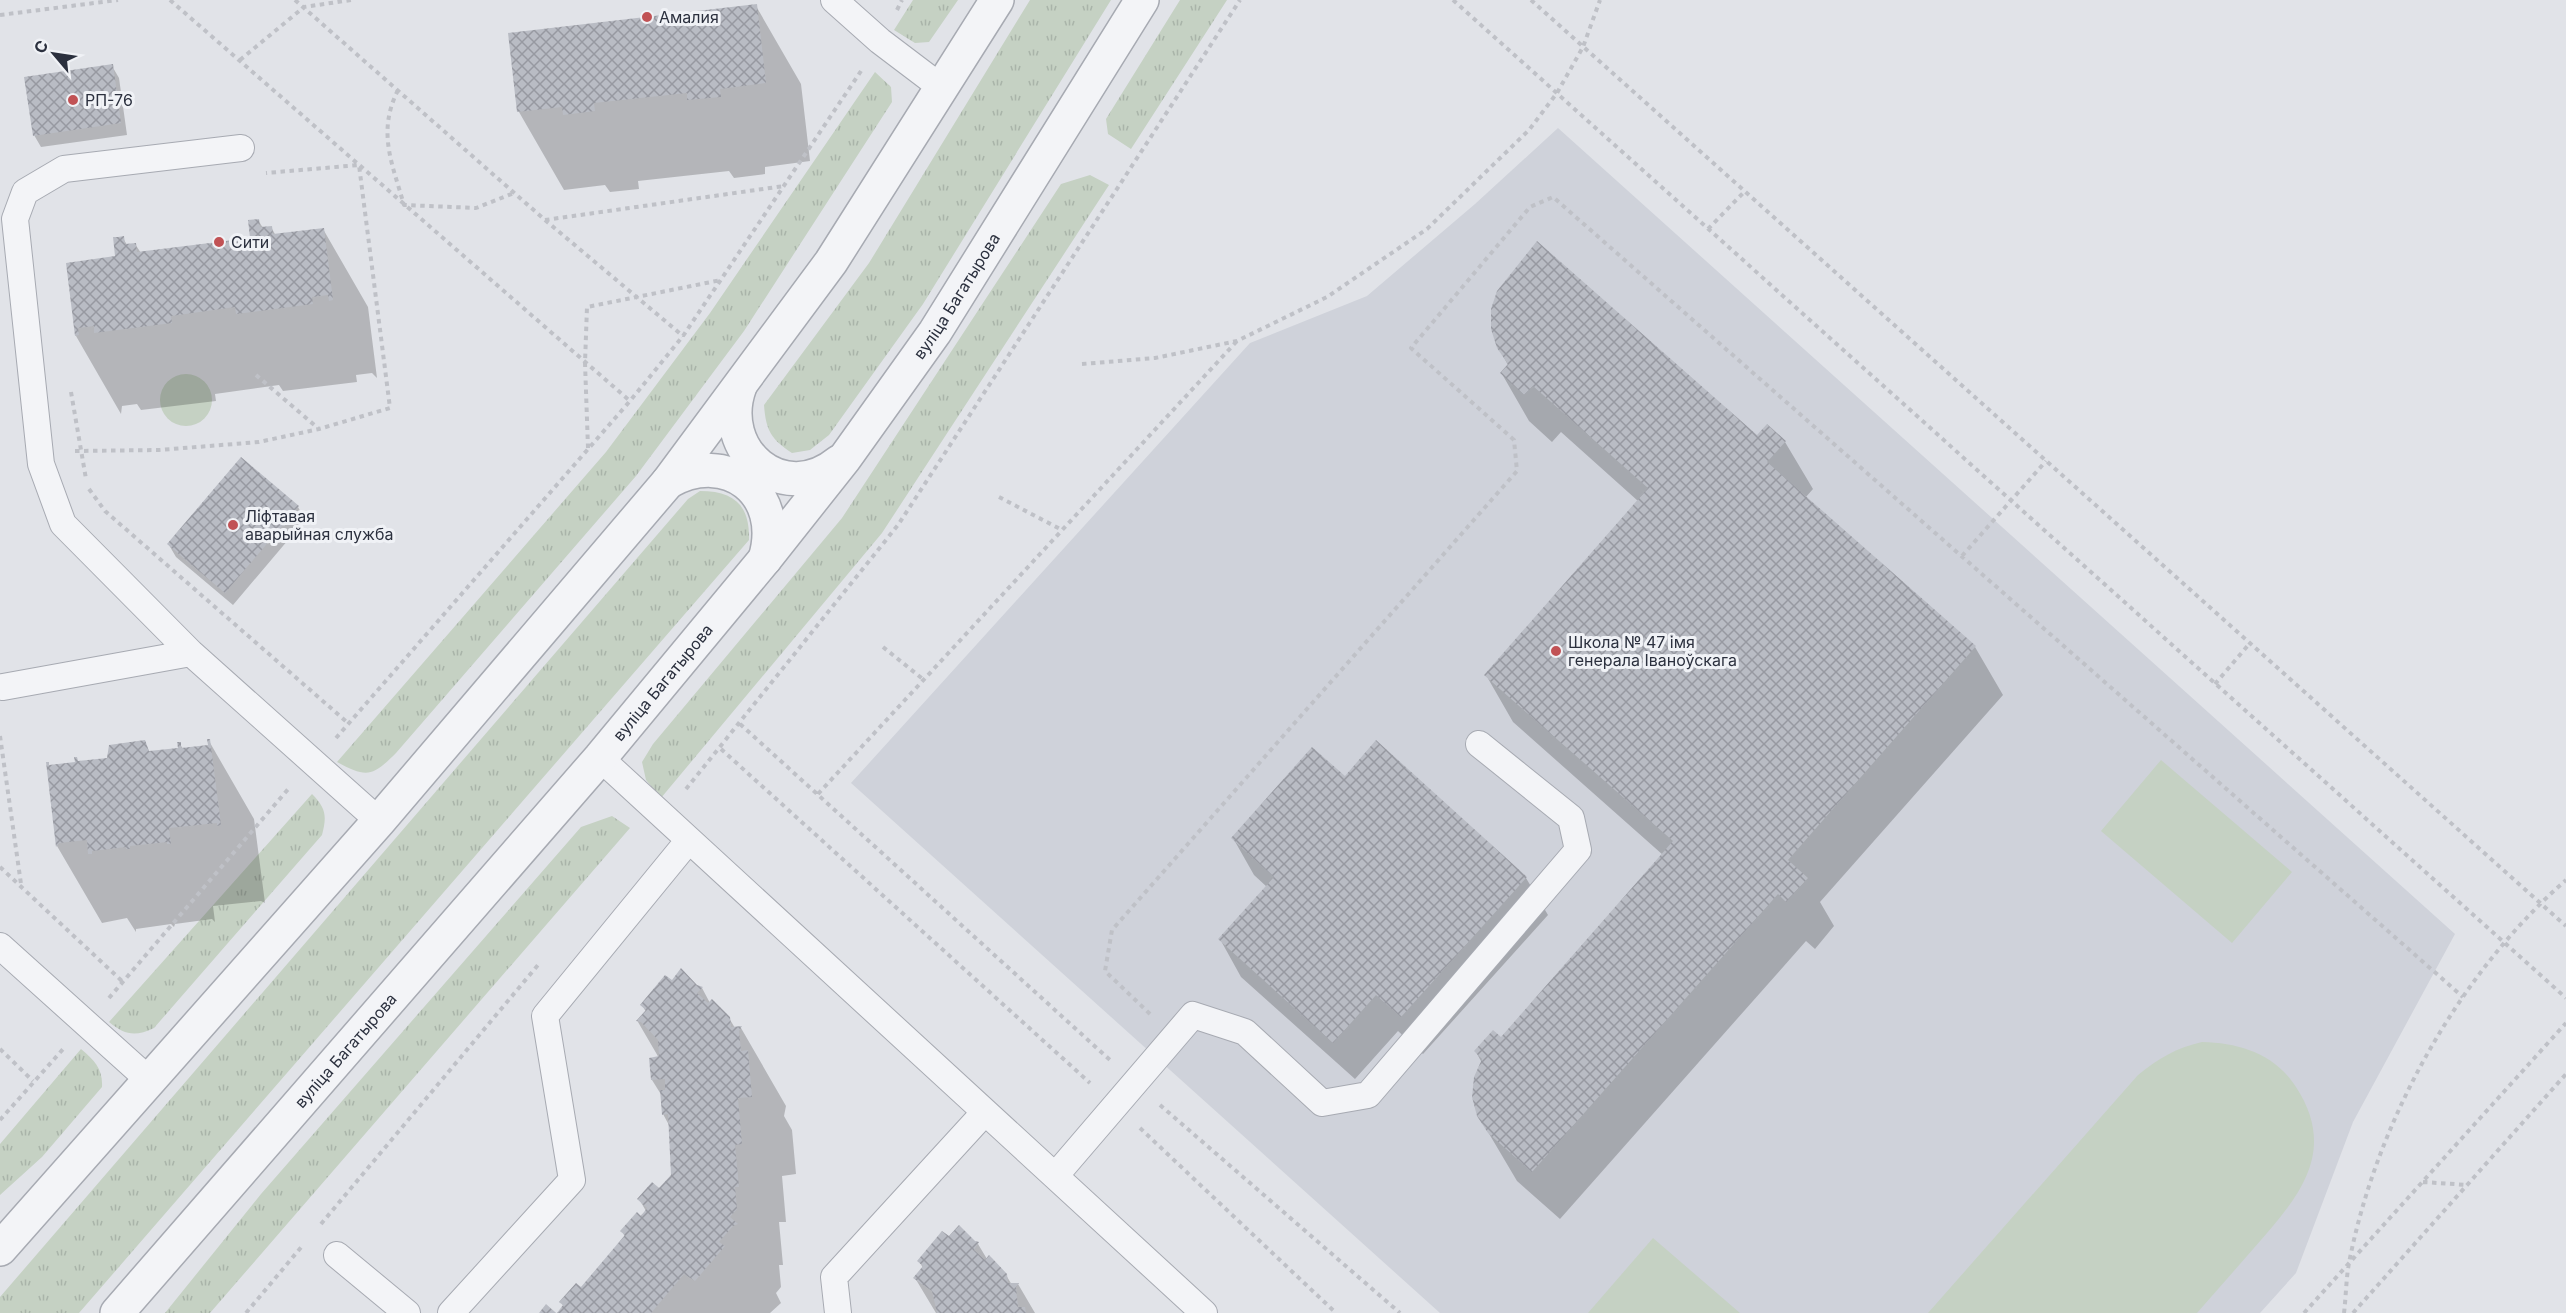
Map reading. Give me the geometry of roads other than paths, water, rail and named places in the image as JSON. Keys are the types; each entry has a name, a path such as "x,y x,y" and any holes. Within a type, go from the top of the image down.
{"street":[{"path":"0,1249 379,821 668,482 831,262 997,0"},
{"name":"вуліца Багатырова","path":"117,1313 600,758 765,559 845,458 934,332 1142,0"},
{"path":"742,381 735,400 733,419 738,438 747,455 761,468 778,476 796,479 814,477 831,469 845,458"},
{"path":"668,482 683,474 708,469 734,475 748,484 763,503 771,527 770,543 765,559"}],"lane":[{"path":"834,0 880,40 942,88"},
{"path":"241,148 64,170 25,192 15,219 41,464 63,524 191,652 379,821"},
{"path":"3,687 191,652"},
{"path":"1055,1176 1193,1015 1245,1032 1322,1102 1368,1095 1578,850 1571,818 1479,744"},
{"path":"600,758 1204,1313"},
{"path":"451,1313 572,1180 545,1016 689,840"},
{"path":"0,946 149,1080"},
{"path":"838,1313 834,1277 985,1112"},
{"path":"337,1255 407,1313"}],"place":[{"name":"Амалия","path":"647,17"},
{"name":"РП-76","path":"73,100"},
{"name":"Сити","path":"219,242"},
{"name":"Ліфтавая аварыйная служба","path":"233,525"},
{"name":"Школа № 47 імя генерала Іваноўскага","path":"1556,651"}]}
